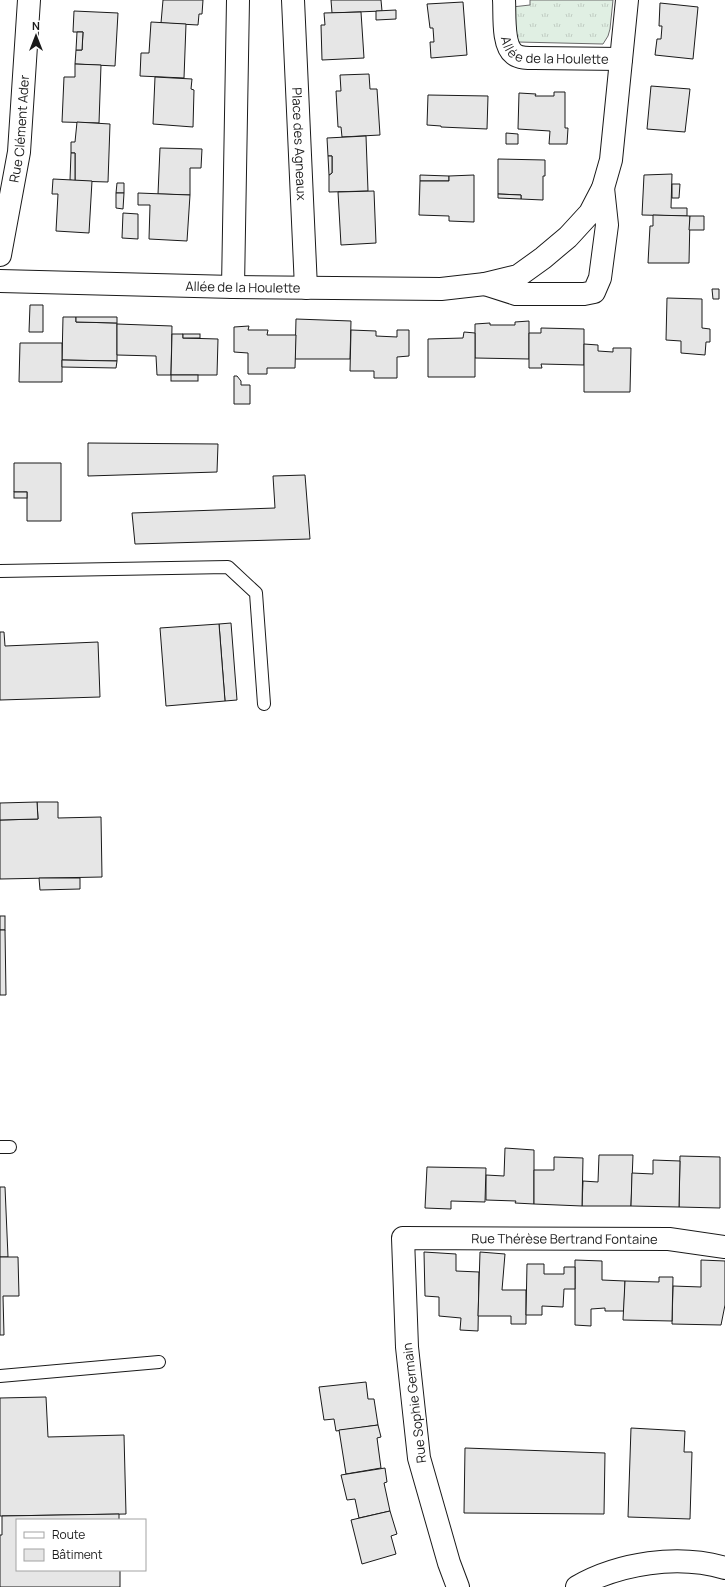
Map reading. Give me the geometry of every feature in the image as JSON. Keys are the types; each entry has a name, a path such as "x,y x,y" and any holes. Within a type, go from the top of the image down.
{"street":[{"name":"Rue Clément Ader","path":"0,255 19,152 28,0"},
{"path":"233,287 238,0"},
{"name":"Place des Agneaux","path":"293,0 306,288"},
{"name":"Allée de la Houlette","path":"504,0 506,43 513,54 520,57 535,58 621,59"},
{"name":"Allée de la Houlette","path":"0,280 233,287 441,289 485,284 518,276 544,258 568,237 590,213 603,188 610,160 627,0"},
{"name":"Allée de la Houlette","path":"485,284 516,294 584,294 594,292 600,278 607,225 603,188"},
{"name":"Rue Thérèse Bertrand Fontaine","path":"403,1238 669,1239 725,1246"},
{"name":"Rue Sophie Germain","path":"403,1238 407,1347 419,1458 449,1563 458,1587"},
{"path":"577,1587 591,1579 635,1565 674,1561 718,1565 725,1568"}],"lane":[{"path":"0,571 228,567 256,593 264,704"},
{"path":"0,1376 159,1362"}],"green space":[{"path":"530,0 613,0 608,36 603,44 518,42 514,37 512,7 530,5"}],"building":[{"path":"163,0 203,0 202,14 199,14 198,25 161,23"},
{"path":"331,0 381,0 382,11 332,13"},
{"path":"463,2 467,55 431,58 430,42 434,42 433,28 430,28 427,4"},
{"path":"660,3 698,7 693,59 655,55 657,39 661,39 662,26 659,26"},
{"path":"396,10 396,19 376,20 376,11"},
{"path":"74,11 118,13 115,66 75,64 76,50 82,50 83,32 73,32"},
{"path":"361,12 364,58 322,60 321,25 325,25 324,13"},
{"path":"151,22 186,24 184,78 140,76 141,53 149,53"},
{"path":"77,32 83,32 82,50 76,50"},
{"path":"75,64 101,65 99,123 62,122 64,77 75,77"},
{"path":"369,74 370,89 377,89 380,135 342,137 341,127 338,127 336,91 341,91 340,75"},
{"path":"155,77 192,79 191,89 194,90 193,127 153,124"},
{"path":"651,86 690,89 685,132 647,129"},
{"path":"554,92 565,92 565,128 568,128 567,144 549,144 550,131 518,129 519,93 536,94 535,96 554,96"},
{"path":"428,95 488,96 487,129 427,125"},
{"path":"77,122 110,124 108,182 75,181 75,153 71,153 71,142 75,142"},
{"path":"506,133 518,134 518,144 506,144"},
{"path":"366,136 368,191 329,192 329,175 332,173 332,156 328,156 327,138"},
{"path":"160,148 202,149 201,168 190,168 190,195 158,194"},
{"path":"71,153 75,153 75,181 70,180"},
{"path":"328,156 332,156 332,173 329,175"},
{"path":"498,159 545,160 543,200 521,199 521,195 498,194"},
{"path":"672,174 671,208 687,208 687,216 642,215 644,175"},
{"path":"420,175 449,176 449,181 420,181"},
{"path":"474,175 474,222 449,221 449,216 419,215 420,181 449,181 449,176"},
{"path":"53,179 92,181 89,233 56,231 58,194 52,194"},
{"path":"117,183 124,183 124,193 116,193"},
{"path":"672,184 680,184 679,198 672,198"},
{"path":"374,191 376,243 341,245 338,192"},
{"path":"116,193 124,193 123,209 116,208"},
{"path":"138,193 190,195 187,241 149,239 150,205 138,205"},
{"path":"498,194 521,195 521,199 498,198"},
{"path":"123,213 138,214 138,239 122,238"},
{"path":"653,215 690,216 689,263 648,263 650,226 653,226"},
{"path":"690,216 704,216 704,230 689,230"},
{"path":"712,289 719,289 719,299 713,299"},
{"path":"667,298 702,299 702,328 710,329 710,342 706,342 705,355 681,353 681,341 666,340"},
{"path":"30,305 43,305 43,332 29,332"},
{"path":"63,317 76,317 76,322 117,323 117,361 62,360"},
{"path":"76,317 117,317 117,323 76,322"},
{"path":"296,319 351,321 350,359 295,359"},
{"path":"529,321 529,359 475,358 475,324 490,323 490,325 515,325 515,322"},
{"path":"117,324 172,326 171,375 157,375 156,356 117,355"},
{"path":"249,326 248,330 268,330 267,335 296,335 295,368 267,368 267,374 248,374 248,353 234,352 234,327"},
{"path":"541,328 584,329 584,365 541,364 542,368 529,368 529,333 541,333"},
{"path":"351,330 376,331 376,336 397,337 397,330 409,330 409,356 397,357 397,378 374,378 374,371 350,371"},
{"path":"464,332 475,333 475,377 428,377 428,339 463,338"},
{"path":"172,334 183,334 183,338 218,339 217,375 171,375"},
{"path":"183,334 200,334 200,338 183,338"},
{"path":"20,343 62,343 62,382 19,382"},
{"path":"584,344 598,345 598,351 613,352 613,348 631,348 630,392 584,392"},
{"path":"62,360 117,361 116,368 62,367"},
{"path":"171,375 198,375 198,381 171,381"},
{"path":"234,376 237,376 241,381 241,385 250,385 250,404 234,404"},
{"path":"88,443 218,444 217,472 88,476"},
{"path":"14,463 61,463 61,521 27,521 27,492 14,492"},
{"path":"305,475 310,539 135,544 132,513 275,508 273,476"},
{"path":"14,492 27,492 27,498 14,498"},
{"path":"231,623 237,700 225,701 219,624"},
{"path":"219,624 225,701 166,706 160,628"},
{"path":"0,632 4,632 5,646 98,642 100,697 0,700"},
{"path":"37,802 58,802 58,818 101,817 102,877 0,879 0,820 38,819"},
{"path":"37,802 38,819 0,820 0,803"},
{"path":"39,878 80,878 80,889 40,890"},
{"path":"0,916 5,916 5,930 0,930"},
{"path":"0,930 5,930 6,995 0,995"},
{"path":"505,1148 534,1150 534,1204 515,1203 516,1201 486,1200 486,1175 504,1176"},
{"path":"599,1155 633,1155 631,1206 582,1206 583,1181 598,1182"},
{"path":"680,1156 720,1157 720,1208 679,1207"},
{"path":"554,1157 583,1158 582,1206 534,1204 534,1170 554,1170"},
{"path":"653,1160 680,1161 679,1207 631,1206 632,1173 653,1174"},
{"path":"427,1167 486,1168 485,1202 451,1201 451,1209 425,1208"},
{"path":"0,1187 5,1187 8,1257 0,1257"},
{"path":"424,1252 456,1254 456,1271 479,1272 478,1331 460,1330 461,1318 439,1316 439,1297 425,1296"},
{"path":"480,1252 505,1254 502,1290 526,1290 526,1324 511,1324 511,1316 478,1316"},
{"path":"0,1257 18,1257 19,1296 3,1296 4,1335 0,1335"},
{"path":"575,1260 602,1261 602,1280 625,1281 624,1311 605,1311 605,1308 591,1309 591,1326 575,1325"},
{"path":"701,1260 725,1261 725,1305 721,1325 672,1324 673,1286 701,1287"},
{"path":"527,1264 544,1264 544,1274 564,1274 564,1267 575,1267 575,1289 564,1289 563,1307 542,1306 542,1315 526,1315"},
{"path":"659,1277 673,1277 672,1321 623,1320 625,1281 659,1282"},
{"path":"366,1382 368,1399 374,1399 378,1425 336,1431 334,1419 324,1420 319,1387"},
{"path":"46,1397 48,1437 124,1435 126,1514 0,1516 0,1398"},
{"path":"378,1425 381,1437 377,1438 381,1468 346,1474 339,1430"},
{"path":"631,1428 685,1431 684,1452 692,1452 690,1519 628,1517"},
{"path":"465,1448 605,1453 604,1514 464,1513"},
{"path":"385,1468 387,1482 384,1483 390,1511 359,1518 355,1499 347,1500 341,1475"},
{"path":"390,1511 397,1534 391,1536 396,1554 362,1564 351,1520"},
{"path":"119,1514 119,1519 16,1519 16,1571 120,1571 120,1587 0,1587 0,1535 2,1535 2,1516"}]}
